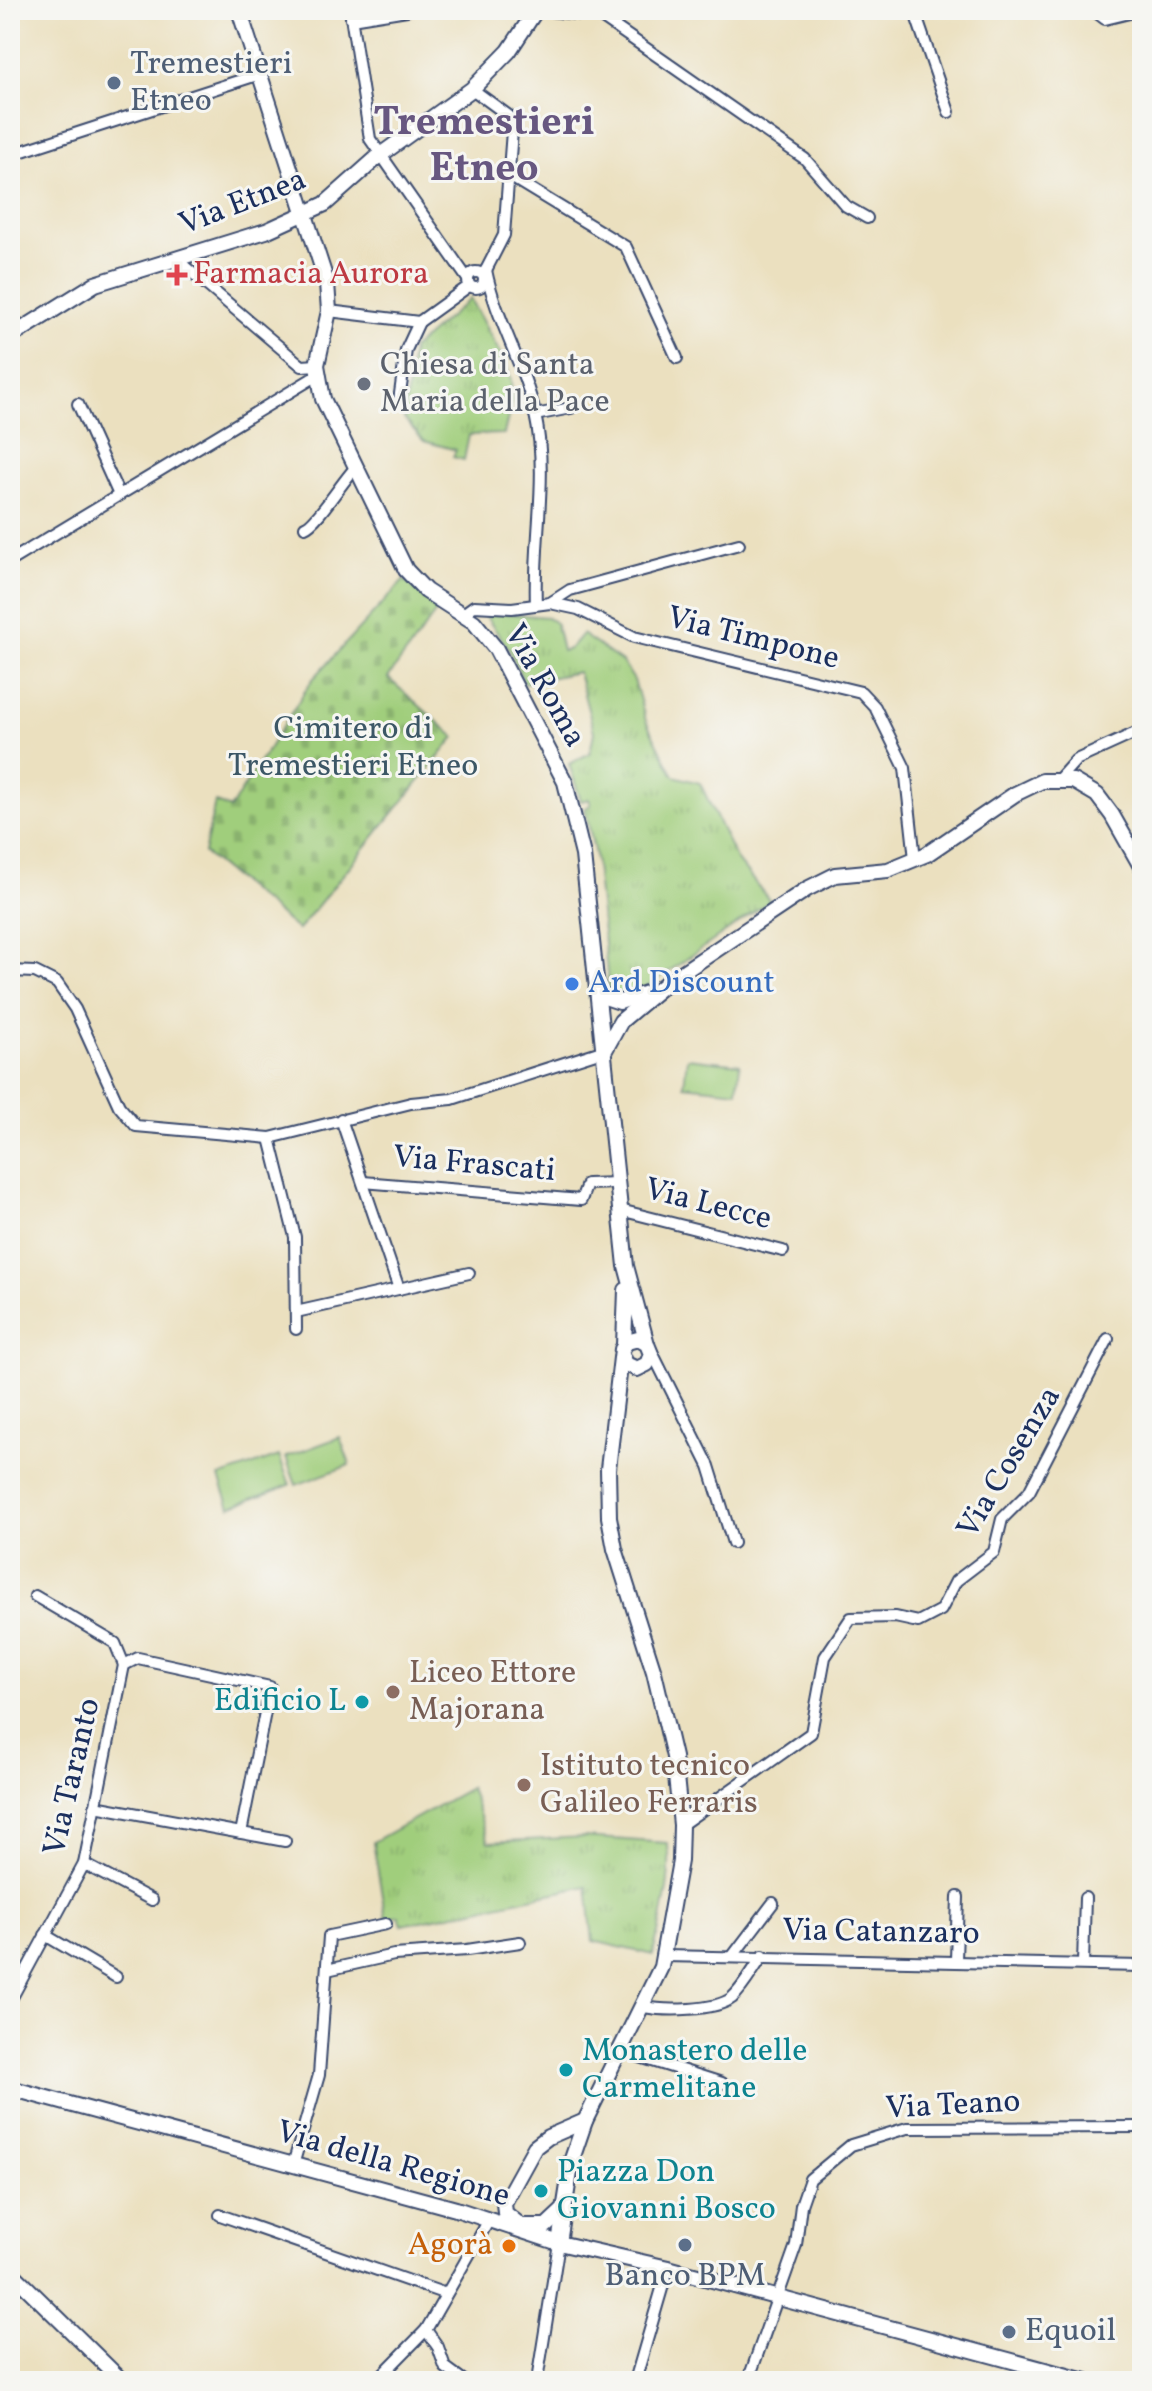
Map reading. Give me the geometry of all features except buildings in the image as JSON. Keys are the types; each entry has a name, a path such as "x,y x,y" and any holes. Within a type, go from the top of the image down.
{"main road":[{"name":"Via Roma","path":"239,10 327,283 329,311 318,370 323,399 406,570 426,591 463,614 484,632 496,649 572,801 583,855 626,1266"},
{"name":"Via Etnea","path":"10,337 95,284 266,231 325,204 379,156 472,89 509,51 536,10"},
{"path":"605,1050 621,1021 665,984 819,882 846,873 888,870 915,859 941,846 1015,794 1042,781 1073,781 1097,795 1142,868"},
{"path":"601,1018 665,984"},
{"path":"599,995 613,1001 632,1000"},
{"path":"601,1018 621,1021"},
{"path":"614,1425 623,1383 650,1359 626,1266"},
{"path":"559,2243 572,2159 585,2121 644,2007 664,1956 675,1900 681,1825 676,1767 665,1712 621,1569 609,1517 607,1493 623,1350 626,1266"},
{"path":"623,1350 638,1339 649,1346"},
{"path":"623,1350 626,1364 640,1368"},
{"name":"Via della Regione","path":"10,2088 456,2209 559,2243 668,2268 1086,2381"},
{"path":"456,2209 493,2214 504,2203 535,2147 548,2137 585,2121"},
{"path":"535,2147 555,2140 568,2150 572,2159"},
{"path":"504,2203 505,2213 527,2230 546,2226 562,2211"},
{"path":"10,2271 122,2381"}],"street":[{"path":"407,10 351,14 364,117 379,156 460,264 470,284 493,305"},
{"path":"542,10 601,17 805,159 846,206 867,218"},
{"path":"914,10 949,112"},
{"path":"1093,10 1105,19 1142,10"},
{"path":"10,155 260,74"},
{"path":"472,89 509,116 513,151 504,235 485,277 535,415 540,479 536,604"},
{"path":"511,177 626,247 677,358"},
{"path":"176,259 302,366 318,370"},
{"path":"399,401 406,350 419,322 470,284 475,272 485,277"},
{"path":"329,311 419,322"},
{"path":"10,561 318,370"},
{"path":"78,404 119,495"},
{"path":"535,415 571,408"},
{"path":"305,527 318,519 327,500 356,467"},
{"path":"550,603 570,590 739,544"},
{"name":"Via Timpone","path":"463,614 474,606 512,608 550,603 578,609 634,637 861,692 875,707 905,768 915,859"},
{"path":"1059,779 1076,760 1142,730"},
{"path":"10,971 35,972 57,983 75,1009 119,1106 136,1126 270,1138 411,1103 452,1099 605,1050"},
{"path":"341,1119 399,1289"},
{"path":"270,1138 295,1237 296,1329"},
{"name":"Via Frascati","path":"363,1182 581,1200 587,1184 618,1183"},
{"name":"Via Lecce","path":"620,1210 783,1251"},
{"path":"296,1312 469,1273"},
{"name":"Via Cosenza","path":"681,1825 811,1733 825,1657 851,1618 895,1617 918,1622 933,1617 941,1610 956,1581 994,1552 1002,1519 1029,1492 1108,1339"},
{"path":"649,1346 709,1466 733,1543"},
{"path":"640,1368 673,1392"},
{"name":"Via Taranto","path":"10,2001 84,1864 124,1665 115,1643 35,1596"},
{"path":"124,1665 138,1658 270,1687 241,1833"},
{"path":"95,1806 285,1841"},
{"path":"84,1864 152,1900"},
{"path":"956,1960 958,1897"},
{"path":"1083,1964 1085,1898"},
{"path":"732,1957 773,1903"},
{"path":"293,2165 319,2075 329,1936 386,1924"},
{"path":"45,1935 116,1977"},
{"path":"327,1970 394,1955 467,1950 520,1942"},
{"path":"664,1956 763,1956"},
{"name":"Via Catanzaro","path":"644,2007 664,2011 719,2006 734,1997 763,1956 1142,1966"},
{"path":"621,2051 722,2083"},
{"name":"Via Teano","path":"748,2381 801,2227 801,2205 810,2179 841,2152 866,2138 907,2128 1142,2127"},
{"path":"220,2215 446,2294"},
{"path":"376,2381 426,2330 489,2220"},
{"path":"537,2381 559,2243"},
{"path":"635,2381 668,2268"},
{"path":"426,2330 438,2347 449,2373 464,2381"}],"green space":[{"path":"470,299 506,364 512,400 504,434 469,435 464,460 453,457 456,450 424,441 404,419 412,349"},
{"name":"Cimitero di Tremestieri Etneo","path":"404,580 439,608 388,678 455,737 298,930 204,853 215,802 230,809 312,680"},
{"path":"489,612 547,617 556,624 562,651 569,649 582,634 622,662 634,680 646,721 674,776 700,783 736,859 770,901 648,986 627,997 609,992 595,855 585,808 591,805 589,799 581,801 569,764 590,753 594,732 578,672 524,683 509,649 486,617"},
{"path":"687,1058 740,1064 737,1091 684,1085"},
{"path":"340,1437 350,1465 296,1485 286,1457"},
{"path":"279,1456 290,1485 230,1507 219,1477"},
{"path":"470,1788 489,1842 584,1837 667,1843 668,1883 653,1955 593,1941 587,1886 402,1925 399,1916 386,1919 373,1842"}],"place":[{"name":"Tremestieri Etneo","path":"114,83"},
{"name":"Farmacia Aurora","path":"177,275"},
{"name":"Chiesa di Santa Maria della Pace","path":"364,384"},
{"name":"Ard Discount","path":"572,984"},
{"name":"Liceo Ettore Majorana","path":"393,1692"},
{"name":"Edificio L","path":"362,1702"},
{"name":"Istituto tecnico Galileo Ferraris","path":"524,1785"},
{"name":"Monastero delle Carmelitane","path":"566,2070"},
{"name":"Piazza Don Giovanni Bosco","path":"541,2191"},
{"name":"Banco BPM","path":"685,2245"},
{"name":"Agorà","path":"509,2246"},
{"name":"Equoil","path":"1009,2332"}],"district":[{"name":"Tremestieri Etneo","path":"484,147"}]}
